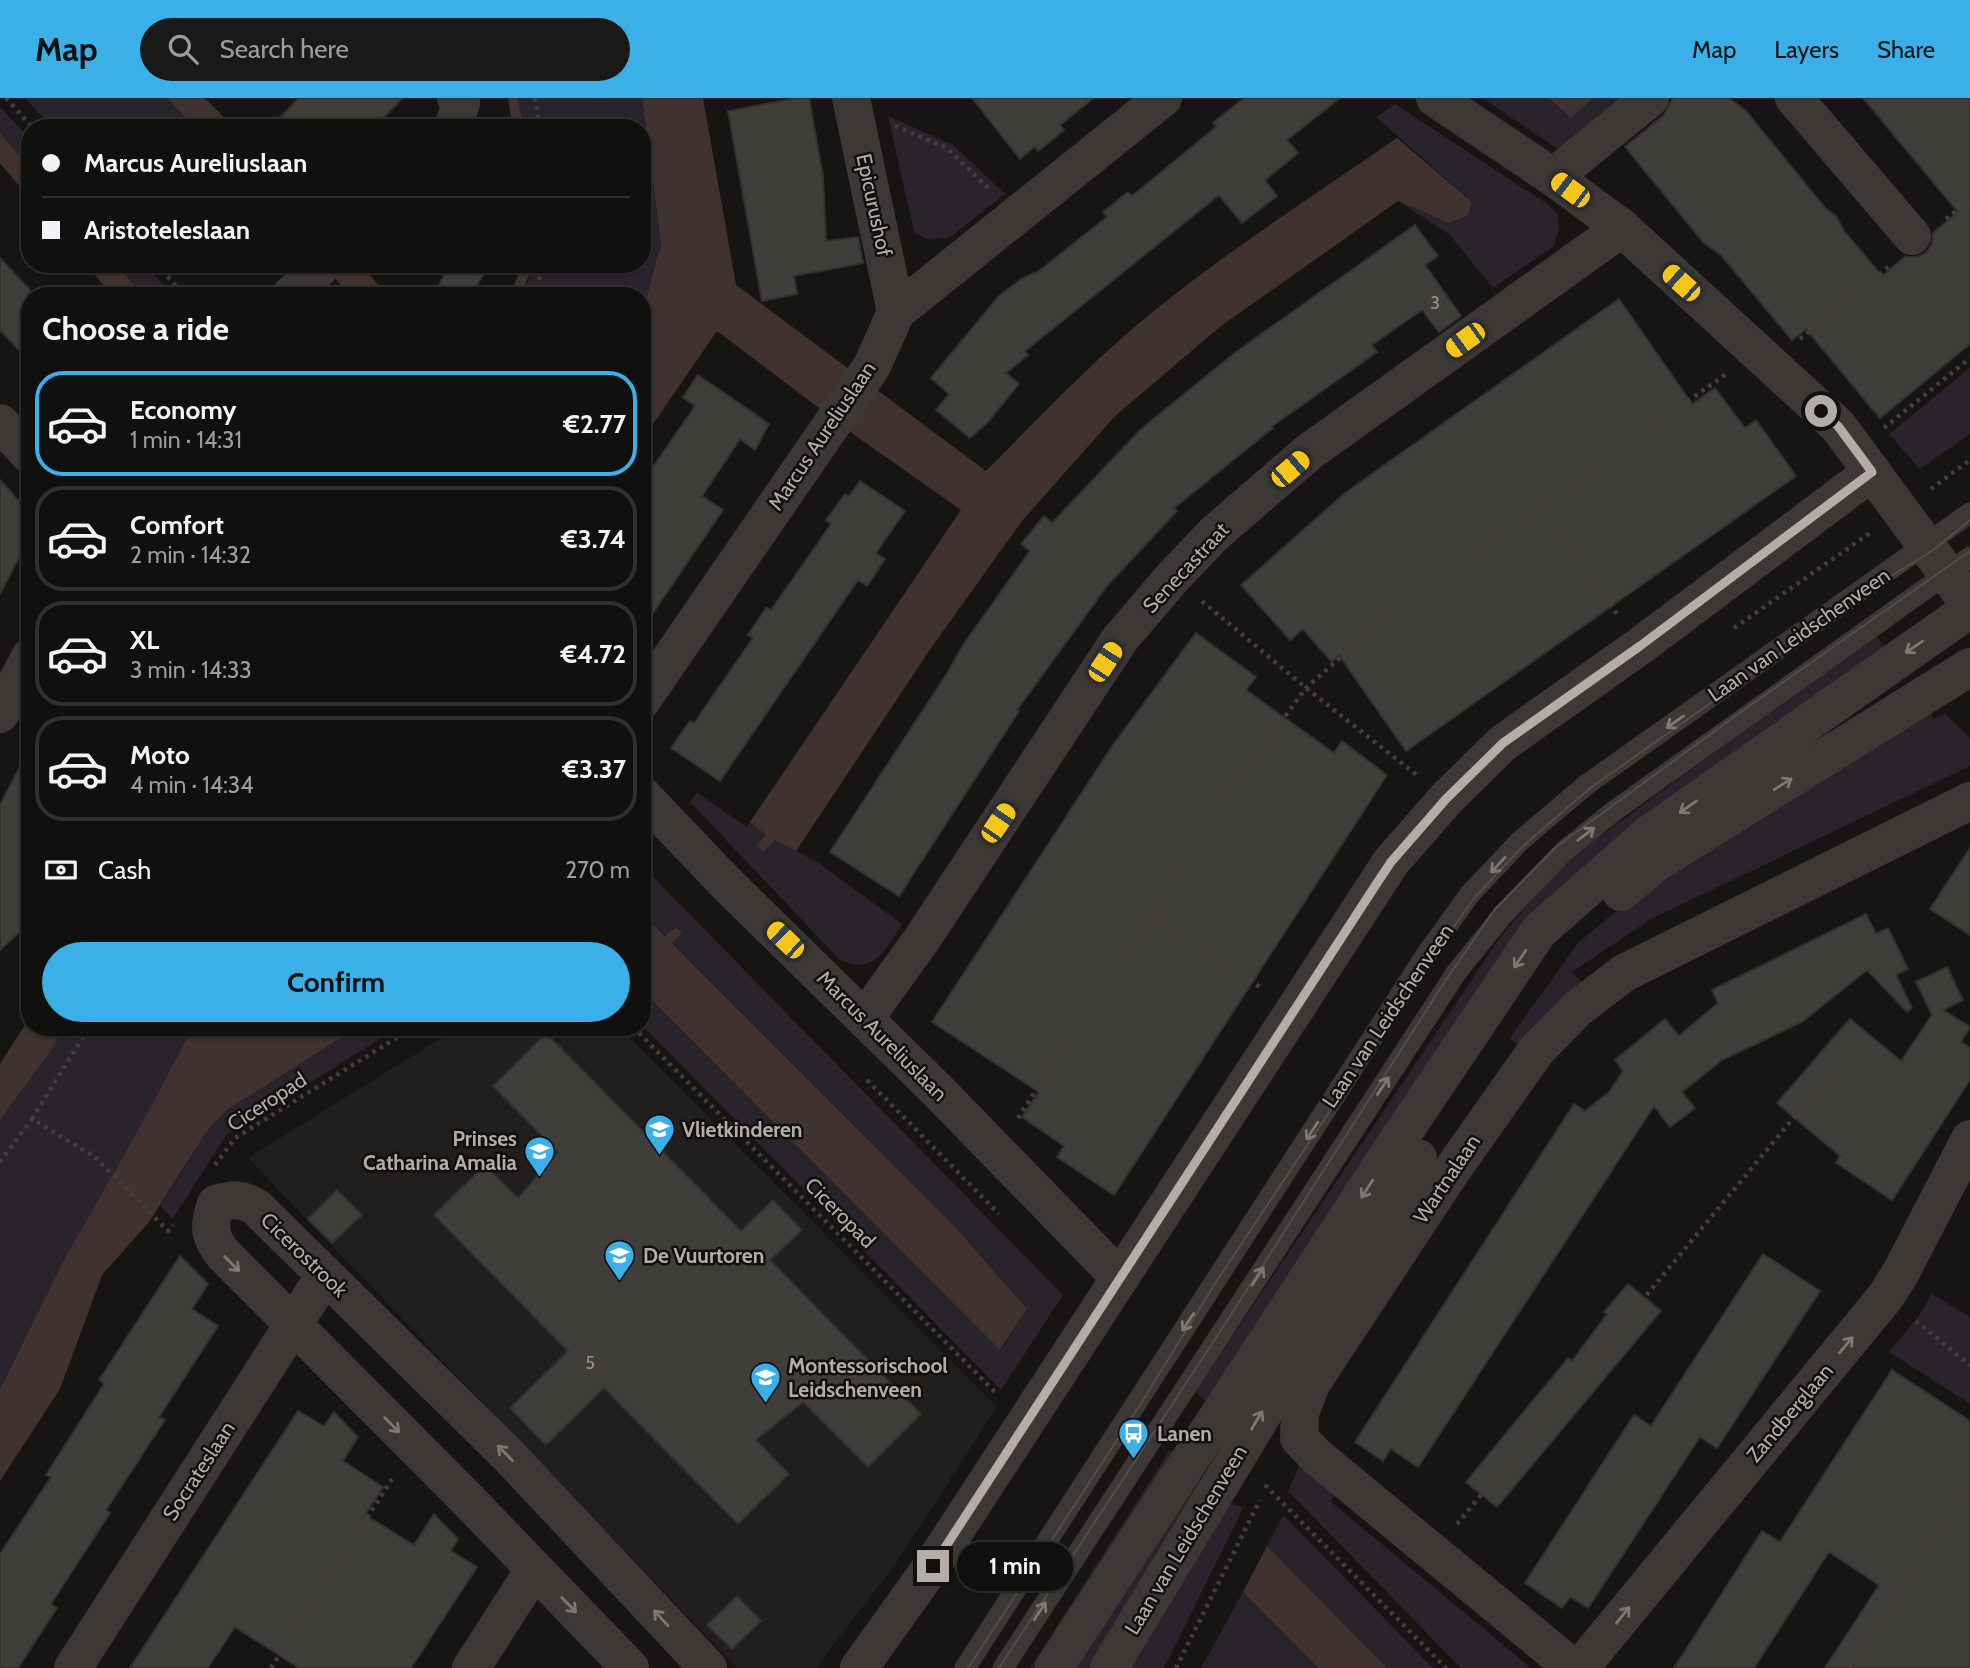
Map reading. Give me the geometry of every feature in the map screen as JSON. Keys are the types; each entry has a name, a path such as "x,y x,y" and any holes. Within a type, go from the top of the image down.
{"street":[{"path":"456,98 461,103 456,119"},
{"name":"Marcus Aureliuslaan","path":"651,687 872,366 896,312 1163,98"},
{"path":"1435,98 1553,177 1622,228 1838,426 1864,461 1948,558 1970,607"},
{"path":"1553,177 1650,98"},
{"path":"1794,98 1916,240"},
{"name":"Epicurushof","path":"855,114 896,312"},
{"name":"Senecastraat","path":"865,1018 922,939 1120,639 1214,534 1309,452 1622,228"},
{"path":"299,287 314,273"},
{"path":"0,424 21,446"},
{"path":"859,1668 933,1566 1391,862 1446,799 1503,743 1640,646 1864,461"},
{"name":"Laan van Leidschenveen","path":"1054,1668 1391,1151 1539,931 1648,835 1970,607"},
{"name":"Laan van Leidschenveen","path":"1109,1668 1412,1166 1566,939 1657,862 1970,667"},
{"path":"0,714 21,674"},
{"name":"Wartnalaan","path":"1299,1438 1300,1413 1311,1384 1450,1173 1536,1051 1577,1009 1624,973 1970,801"},
{"name":"Marcus Aureliuslaan","path":"651,804 1120,1278"},
{"name":"Zandberglaan","path":"1580,1668 1886,1296 1970,1139"},
{"name":"Cicerostrook","path":"216,1204 232,1199 246,1201 257,1208 509,1456 708,1668"},
{"path":"216,1204 210,1231 213,1242 631,1668"},
{"name":"Socrateslaan","path":"73,1668 325,1275"},
{"path":"1299,1438 1316,1456 1573,1668"},
{"path":"471,1668 534,1570"}],"lane":[{"name":"Laan van Leidschenveen","path":"1003,1668 1456,973 1502,916 1564,851 1948,558 1970,513"},
{"name":"Laan van Leidschenveen","path":"965,1668 1426,955 1471,894 1520,841 1586,785 1948,558"}],"path":[{"path":"6,98 25,119"},
{"path":"535,98 538,119"},
{"path":"855,114 890,124 947,148 999,199 1013,218"},
{"path":"1770,364 1916,240 1970,200"},
{"path":"164,273 177,287"},
{"path":"1864,461 1970,358"},
{"path":"1653,426 1733,370"},
{"path":"1463,561 1609,458"},
{"path":"1542,506 1640,646"},
{"path":"1173,577 1306,688 1446,799"},
{"path":"1220,805 1306,688 1407,600"},
{"path":"1114,972 1186,860"},
{"path":"1149,916 1295,1010"},
{"path":"996,1150 1078,1025"},
{"path":"0,1162 32,1119 83,1036"},
{"name":"Ciceropad","path":"216,1204 207,1184 216,1162 235,1138 399,1036"},
{"name":"Ciceropad","path":"642,1036 1025,1422"},
{"path":"1433,1553 1852,1047"},
{"path":"32,1119 95,1157 168,1231"},
{"path":"1886,1296 1970,1364"},
{"name":"Laan van Leidschenveen","path":"1175,1668 1286,1447 1299,1438"},
{"path":"271,1668 414,1446"},
{"path":"1850,1668 1970,1484"}],"shaded area":[{"path":"25,98 167,98 187,119 44,119"},
{"path":"167,98 205,98 225,119 187,119"},
{"path":"518,98 642,98 645,119 521,119"},
{"path":"642,98 703,98 736,285 986,471 1089,368 1155,310 1244,243 1397,138 1472,202 1468,215 1449,223 1398,201 1221,326 1115,416 1022,521 931,648 796,851 775,840 763,852 756,846 766,835 750,822 961,510 856,436 717,331 651,427 649,287 661,244 651,167 651,119 645,119"},
{"path":"1482,98 1549,98 1571,118 1594,98 1620,98 1558,149"},
{"path":"1549,98 1594,98 1571,118"},
{"path":"1395,104 1546,203 1558,215 1559,229 1554,246 1493,288 1450,235 1398,201 1449,223 1472,202 1376,117"},
{"path":"0,107 21,129 21,157 0,133"},
{"path":"888,116 953,145 1005,194 949,238 927,239 914,232"},
{"path":"0,133 21,157 21,188 0,163"},
{"path":"651,167 661,244 649,287 525,287 530,273 651,273"},
{"path":"93,273 124,273 136,287 105,287"},
{"path":"124,273 152,273 165,287 136,287"},
{"path":"331,273 368,273 380,287 342,287"},
{"path":"1970,368 1970,434 1920,469 1889,434"},
{"path":"1875,635 1890,652 1566,884 1211,1405 1195,1392 1499,939 1562,864"},
{"path":"1928,710 1934,719 1945,714 1970,738 1970,766 1651,919 1572,972 1583,983 1518,1044 1509,1039 1578,943 1662,873"},
{"path":"697,793 747,827 750,822 766,835 763,852 775,839 820,864 902,924 878,958 861,965 839,959 690,802"},
{"path":"653,877 1063,1295 1001,1390 651,1034 651,999 1001,1350 1027,1309 957,1229 672,942 681,933 675,927 666,936 651,922"},
{"path":"651,922 665,936 676,927 682,933 672,943 957,1229 1027,1309 1000,1350 651,999"},
{"path":"21,1031 21,1036 59,1036 0,1120 0,1064"},
{"path":"59,1036 188,1036 66,1256 0,1389 0,1120"},
{"path":"188,1036 344,1036 227,1110 207,1131 149,1222 102,1275 60,1389 0,1481 0,1389 66,1256"},
{"path":"344,1036 385,1036 226,1135 173,1219 160,1206 207,1131 227,1110"},
{"name":"De Vuurtoren","path":"445,1036 628,1036 997,1407 897,1562 816,1668 737,1668 248,1158"},
{"path":"1932,1294 1970,1317 1970,1404 1889,1352 1918,1317"},
{"path":"1170,1450 1178,1458 1043,1668 1030,1668"},
{"path":"1304,1464 1338,1491 1330,1501 1531,1668 1461,1668 1288,1491 1299,1467"},
{"path":"1195,1477 1207,1483 1093,1668 1071,1668"},
{"path":"1225,1500 1243,1508 1164,1668 1121,1668"},
{"path":"1283,1515 1433,1668 1387,1668 1267,1546"},
{"path":"1267,1546 1387,1668 1318,1668 1243,1592"},
{"path":"1243,1592 1318,1668 1201,1668"}],"building":[{"path":"299,98 403,98 382,119 279,119"},
{"path":"809,98 823,176 826,241 858,237 863,263 794,276 797,294 762,301 728,111"},
{"path":"972,98 1094,98 1060,125 1064,130 1038,151 1035,146 1020,159"},
{"path":"1244,98 1340,98 1287,140 1298,153 1265,180 1277,196 1242,223 1219,195 1025,351 1028,355 1006,373 1019,384 987,423 970,438 936,410 949,394 931,378 998,297 1021,279 1035,274 1107,217 1103,212 1128,192 1132,196 1216,127 1213,123"},
{"path":"1673,98 1729,98 1746,111 1825,208 1836,216 1844,231 1882,276 1905,257 1917,257 1926,253 1932,244 1933,233 1958,212 1863,98 1970,98 1970,344 1880,418 1806,329 1792,340 1721,255 1704,243 1625,147 1664,115"},
{"path":"1415,225 1438,256 1425,265 1461,316 1439,332 1422,310 1372,345 1377,352 1271,427 1273,428 1174,508 1177,511 1107,586 1017,710 1019,711 899,896 830,852 963,645 1030,551 1021,544 1044,516 1052,523 1141,429 1236,352"},
{"path":"0,258 27,287 21,287 21,352 0,330"},
{"path":"445,273 484,273 476,287 438,287"},
{"path":"1619,299 1692,404 1715,388 1745,428 1756,420 1796,476 1406,751 1339,655 1332,662 1303,629 1290,640 1241,585 1345,493"},
{"path":"698,375 769,424 755,450 740,439 702,496 723,510 651,616 651,470 695,406 683,397"},
{"path":"0,480 21,503 21,553 0,594"},
{"path":"860,481 905,511 876,553 885,559 867,586 858,580 720,781 671,748 690,721 694,723 753,638 748,635 766,608 771,610 831,524 826,520 845,494 849,496"},
{"path":"1196,633 1256,677 1246,690 1334,753 1342,741 1387,775 1114,1195 1057,1157 1064,1146 1022,1117 1039,1092 932,1022 1113,745"},
{"path":"21,764 21,930 0,950 0,805"},
{"path":"1970,848 1970,935 1930,909"},
{"path":"1866,914 1876,934 1888,928 1908,969 1896,975 1912,1008 1907,1012 1867,970 1802,1022 1722,1060 1682,1092 1695,1108 1670,1127 1654,1106 1418,1467 1391,1449 1383,1461 1355,1442 1574,1104 1585,1111 1609,1092 1623,1071 1615,1060 1665,1019 1679,1036 1718,1003 1712,990"},
{"path":"1947,967 1963,1000 1943,1010 1970,1027 1961,1042 1970,1048 1970,1080 1892,1200 1836,1163 1840,1156 1777,1103 1850,1019 1901,1061 1932,1015 1916,982"},
{"path":"543,1036 549,1036 741,1231 773,1200 802,1230 770,1260 921,1414 868,1467 803,1402 756,1440 789,1474 738,1524 604,1388 546,1445 510,1408 568,1351 434,1215 485,1165 518,1198 558,1152 493,1086"},
{"path":"337,1190 362,1215 332,1243 308,1219"},
{"path":"1763,1254 1820,1291 1717,1448 1700,1437 1588,1608 1570,1597 1562,1608 1525,1583 1634,1415 1651,1426"},
{"path":"180,1256 208,1284 192,1309 218,1326 159,1417 165,1420 106,1510 110,1513 51,1604 57,1608 18,1668 0,1668 0,1554 51,1477 46,1475 104,1384 99,1380"},
{"path":"1628,1284 1661,1311 1497,1507 1466,1482 1568,1358 1572,1361 1607,1314 1604,1312"},
{"path":"1892,1370 1970,1421 1970,1668 1825,1668 1879,1585 1829,1552 1754,1668 1674,1668 1762,1531 1780,1542"},
{"path":"298,1411 324,1426 334,1412 358,1437 343,1461 383,1487 365,1515 414,1545 434,1514 458,1539 451,1551 477,1567 411,1668 299,1668 235,1627 208,1668 130,1668"},
{"path":"737,1596 761,1621 732,1649 707,1625"}],"waterway":[{"path":"513,98 516,119"},
{"path":"519,287 524,273"}],"tram line":[{"path":"968,1668 1140,1405 1216,1282 1475,897 1523,846 1589,789 1883,581 1932,551 1970,520"},
{"path":"999,1668 1225,1324 1444,983 1495,909 1556,847 1738,714 1970,551"}],"place":[{"name":"Vlietkinderen","path":"659,1157"},
{"name":"Prinses Catharina Amalia","path":"540,1178"},
{"name":"De Vuurtoren","path":"620,1283"},
{"name":"Montessorischool Leidschenveen","path":"765,1405"},
{"name":"Lanen","path":"1134,1461"}],"route":[{"path":"933,1566 1391,862 1446,799 1503,743 1640,646 1872,472 1838,426 1821,411"}]}
